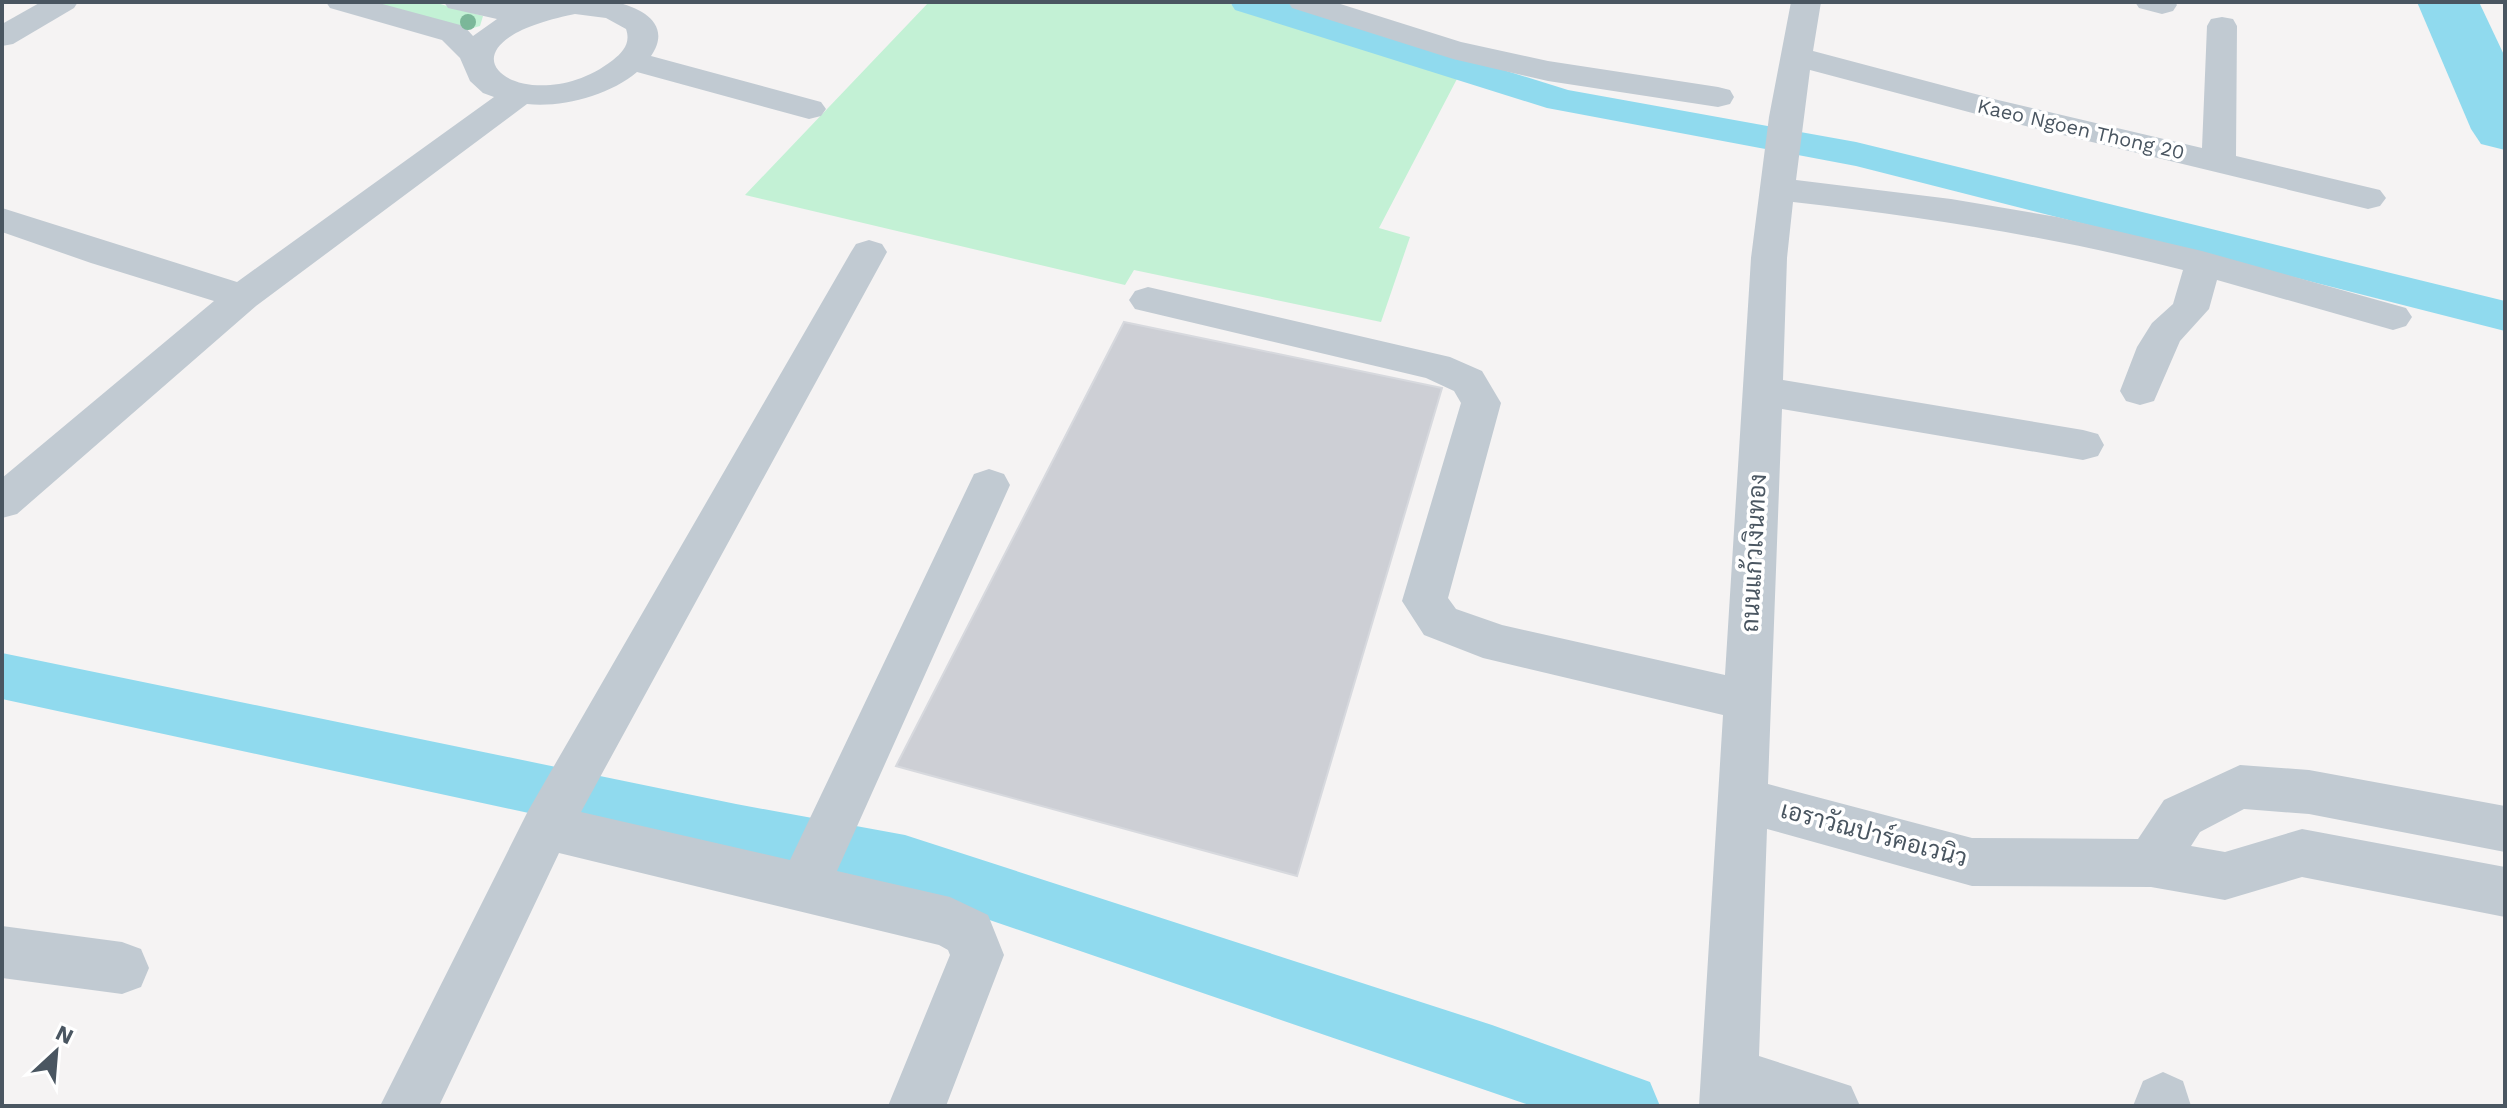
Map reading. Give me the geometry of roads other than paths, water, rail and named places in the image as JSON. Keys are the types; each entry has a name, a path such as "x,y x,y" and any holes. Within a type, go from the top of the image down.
{"street":[{"path":"2,37 63,2"},
{"path":"341,2 453,33 477,57"},
{"path":"459,2 483,9 539,12 591,4 621,11 640,11 642,46 632,61 615,74 563,93 521,93 489,84 479,72 477,57 485,42 501,28 539,12"},
{"path":"1303,2 1374,12 1453,50 1548,71 1718,97"},
{"name":"ถนนแก้วเงินทอง","path":"1729,1091 1769,258 1786,117 1806,2"},
{"path":"2219,162 2222,26"},
{"name":"Kaeo Ngoen Thong 20","path":"1795,56 1992,108 2368,198"},
{"path":"632,61 809,109"},
{"path":"2,502 243,297 521,93"},
{"path":"1779,179 1893,202 2011,220 2203,264 2393,317"},
{"path":"2,219 104,255 243,297"},
{"path":"409,1106 546,827 869,252"},
{"path":"2140,391 2151,357 2166,332 2190,309 2203,264"},
{"path":"1148,300 1436,367 1468,381 1481,403 1425,601 1440,622 1499,644 1746,700"},
{"path":"1762,391 2083,445"},
{"path":"804,887 989,485"},
{"path":"2151,863 2182,816 2240,787 2309,792 2505,829"},
{"name":"เอราวัณปาร์คอเวนิว","path":"1741,799 1972,862 2151,863 2225,876 2302,853 2505,892"},
{"path":"546,827 950,922 969,933 977,955 917,1106"},
{"path":"2,952 122,968"},
{"path":"1729,1091 1831,1106"}],"waterway":[{"path":"1248,2 1561,100 1856,154 2505,316"},
{"path":"2448,2 2505,129"},
{"path":"2,676 736,831 905,863 1492,1058 1626,1106"}]}
